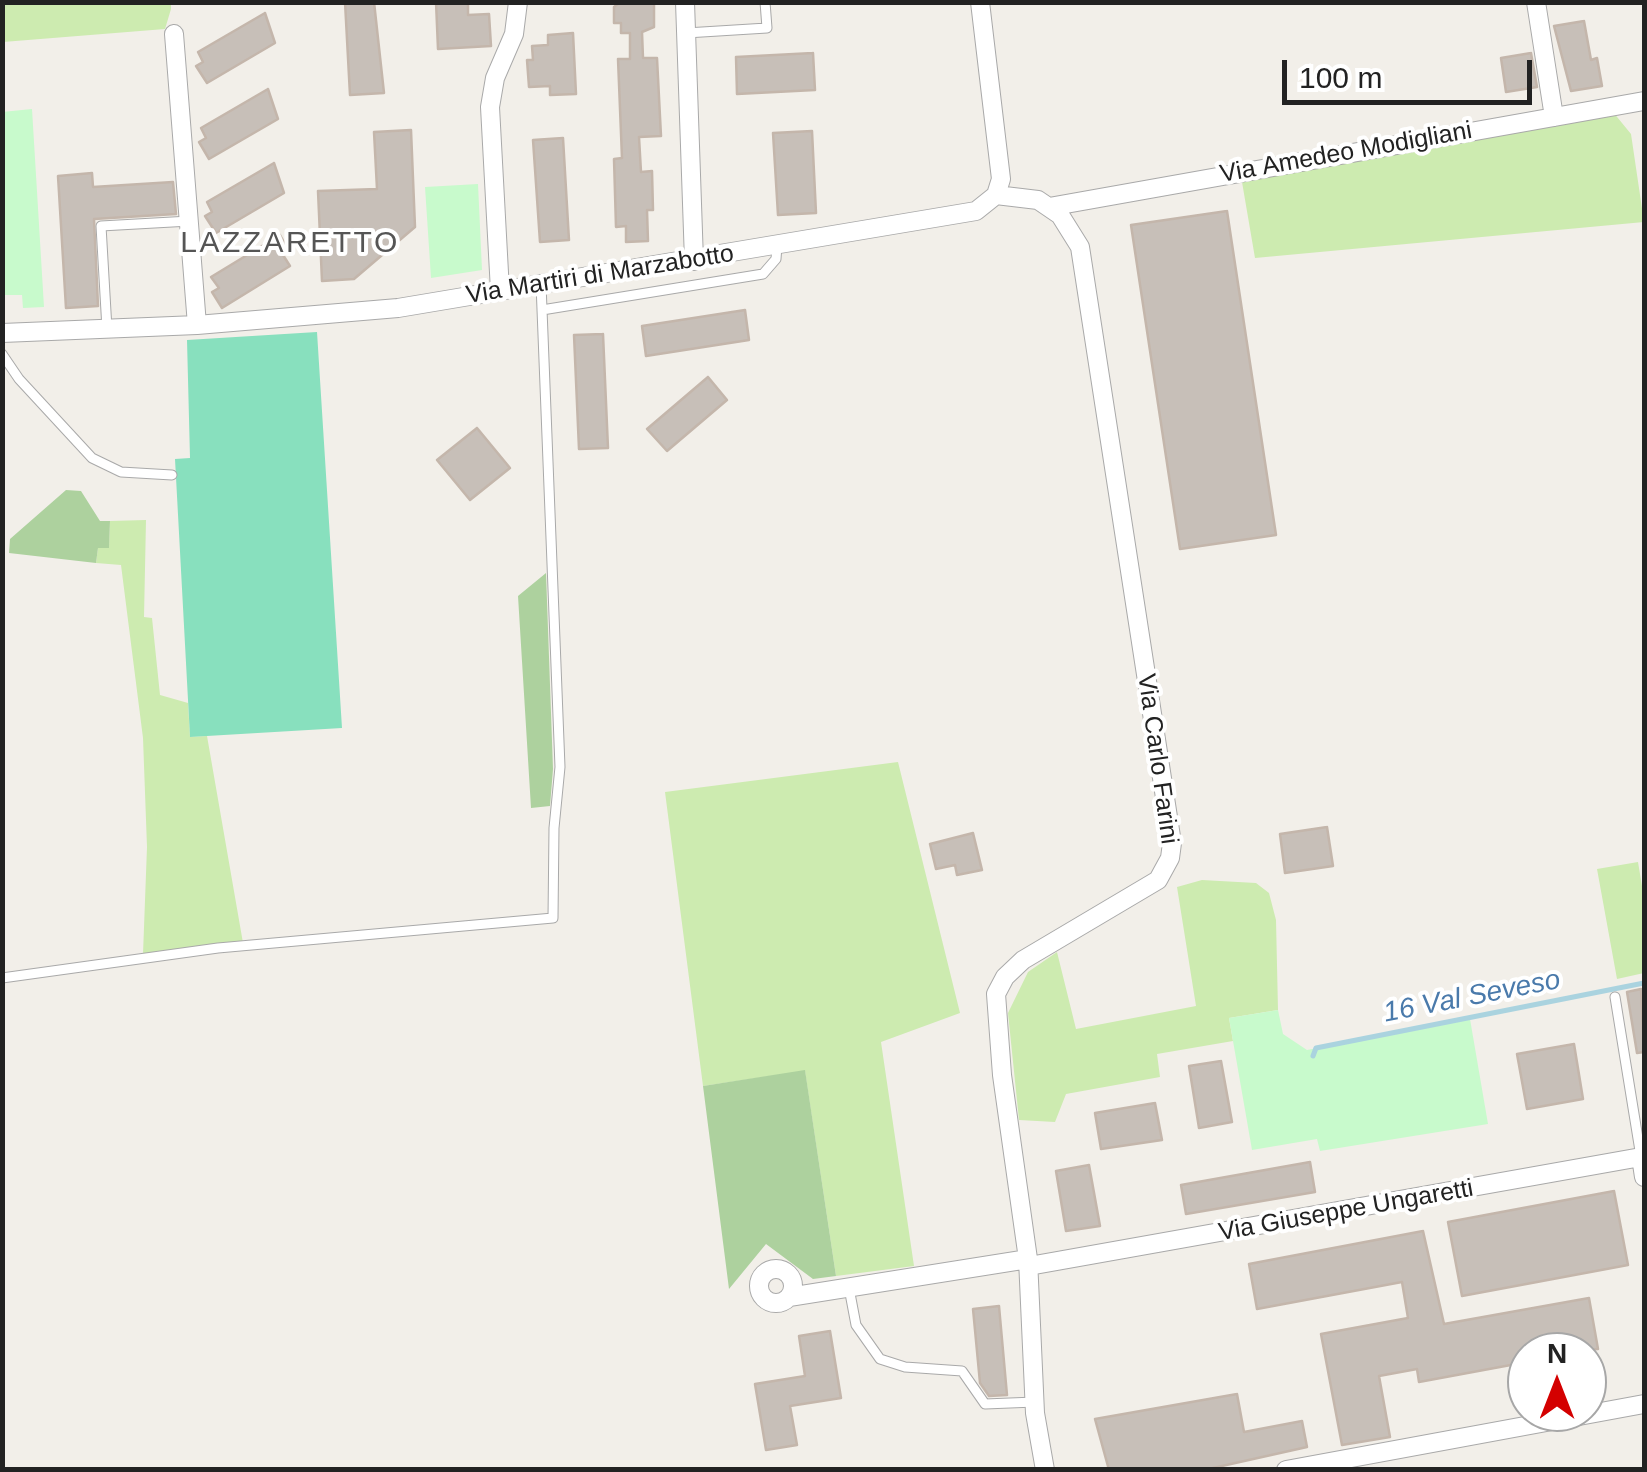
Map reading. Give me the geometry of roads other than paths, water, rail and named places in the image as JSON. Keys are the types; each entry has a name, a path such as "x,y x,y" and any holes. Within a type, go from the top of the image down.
{"street":[{"path":"500,291 490,107 496,78 514,34 518,2"},
{"path":"685,2 694,261"},
{"path":"980,2 1001,164 996,195 1025,196 1048,207"},
{"path":"1536,2 1554,117"},
{"path":"174,34 197,325"},
{"name":"Via Amedeo Modigliani","path":"1048,207 1644,101"},
{"name":"Via Martiri di Marzabotto","path":"2,332 337,315 694,261 961,215 986,206 996,195"},
{"name":"Via Carlo Farini","path":"1044,1470 1035,1402 1028,1262 1000,1057 996,994 1005,977 1023,960 1158,880 1170,858 1172,843 1083,262 1075,234 1048,207"},
{"path":"1641,1156 1644,1177"},
{"name":"Via Giuseppe Ungaretti","path":"790,1288 828,1291 1028,1262 1641,1156"},
{"path":"1286,1470 1644,1404"}],"lane":[{"path":"686,32 767,28 765,2"},
{"path":"107,328 101,226 190,221"},
{"path":"542,310 763,274 776,259 778,246"},
{"path":"2,978 218,948 554,918 554,828 560,767 541,284"},
{"path":"2,354 19,379 92,458 121,472 172,474"},
{"path":"1615,997 1641,1156"},
{"path":"848,1288 856,1325 880,1360 962,1371 985,1404 1035,1402"}],"waterway":[{"name":"16 Val Seveso","path":"1313,1056 1316,1048 1644,983"}],"district":[{"name":"LAZZARETTO","path":"290,244"}]}
